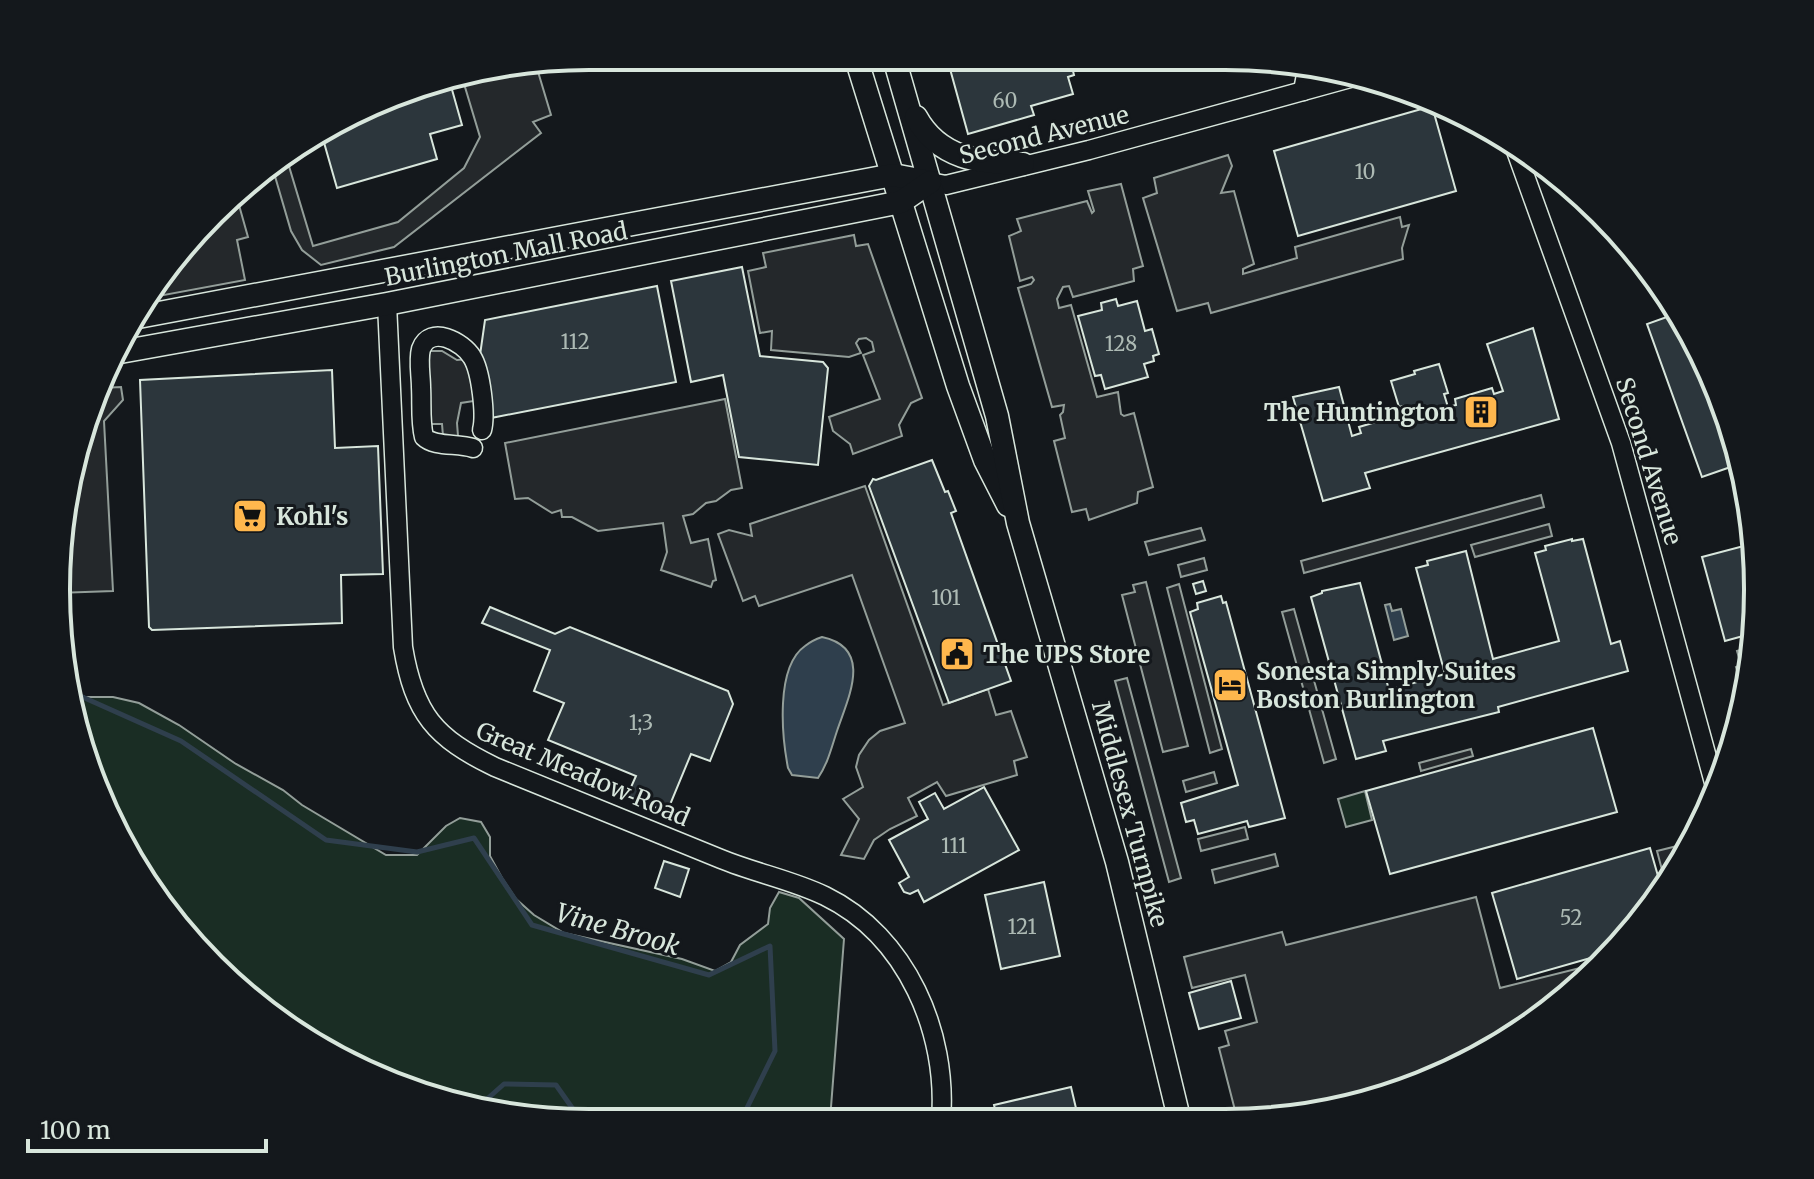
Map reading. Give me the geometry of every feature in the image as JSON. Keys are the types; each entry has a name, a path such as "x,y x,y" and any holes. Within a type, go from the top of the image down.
{"main road":[{"name":"Middlesex Turnpike","path":"860,70 973,430 998,488 1018,523"},
{"name":"Middlesex Turnpike","path":"898,70 997,416 1018,523 1114,848 1177,1109"},
{"path":"908,102 920,124 945,149 965,159 1023,164"},
{"path":"893,175 930,182"},
{"name":"Burlington Mall Road","path":"149,315 893,175"},
{"path":"901,202 930,182"},
{"name":"Burlington Mall Road","path":"129,350 387,304 901,202"},
{"path":"385,272 387,304"}],"street":[{"path":"1303,91 1306,76"},
{"name":"Second Avenue","path":"930,182 946,185 1089,150 1335,82"},
{"name":"Second Avenue","path":"1520,163 1621,443 1711,770"},
{"name":"Great Meadow Road","path":"387,304 403,647 408,678 421,710 458,748 495,767 728,861 814,891 855,914 893,954 913,984 929,1018 942,1067 941,1109"},
{"path":"473,448 432,443 424,437 421,352 431,339 449,338 474,360 485,419 482,430"}],"green space":[{"path":"81,695 139,703 386,855 417,855 446,826 460,818 481,822 490,837 490,856 516,899 534,915 564,933 682,959 715,971 731,962 740,945 768,924 770,908 779,892 799,898 844,939 831,1109 556,1108 488,1099 423,1081 360,1055 301,1021 247,980 199,932 158,878 124,819 98,756"},
{"path":"1365,791 1372,820 1346,827 1338,799"}],"shaded area":[{"path":"538,73 551,115 533,122 541,133 394,247 321,265 302,250 291,231 275,176 289,166 313,246 398,222 464,168 480,137 465,86"},
{"path":"1228,155 1232,166 1221,193 1234,191 1254,264 1243,269 1243,274 1297,258 1295,247 1400,217 1402,227 1409,225 1402,248 1403,259 1211,313 1208,303 1177,311 1143,198 1157,193 1154,178"},
{"path":"1121,184 1143,266 1133,269 1134,281 1073,297 1069,286 1063,287 1057,299 1059,308 1071,305 1097,397 1118,392 1121,414 1134,413 1153,487 1138,492 1137,503 1089,520 1086,509 1072,512 1054,441 1065,438 1060,415 1064,405 1052,407 1018,288 1034,280 1032,277 1020,281 1009,236 1021,231 1017,219 1087,201 1092,213 1088,191"},
{"path":"239,206 248,237 237,240 245,280 162,295 199,247"},
{"path":"854,235 856,246 868,244 922,398 911,403 899,425 902,436 853,454 850,444 833,431 829,417 880,399 863,355 874,351 872,342 866,338 859,339 856,343 861,353 849,357 771,350 772,331 760,333 748,271 766,267 763,253"},
{"path":"428,351 442,351 457,360 468,359 474,401 461,403 458,436 443,436 442,424 431,424"},
{"path":"112,387 121,387 123,400 104,421 113,591 70,593 74,522 80,488"},
{"path":"725,399 742,488 731,490 693,514 683,516 691,543 708,539 716,580 711,587 661,570 667,552 663,523 598,531 572,517 562,517 561,510 552,513 528,498 515,499 505,443"},
{"path":"865,486 943,705 988,689 996,715 1011,711 1027,757 1014,761 1017,775 946,796 937,782 908,798 917,816 874,840 864,859 841,855 859,819 843,799 863,787 856,767 859,755 869,740 880,731 905,723 852,575 759,606 755,596 743,601 718,534 729,530 752,536 750,524"},
{"path":"1541,495 1544,507 1304,573 1301,561"},
{"path":"1549,524 1552,536 1475,557 1471,545"},
{"path":"1201,528 1205,540 1149,555 1145,542"},
{"path":"1204,558 1207,570 1181,577 1178,565"},
{"path":"1146,582 1188,746 1163,752 1122,595 1135,592 1133,585"},
{"path":"1179,584 1222,749 1210,753 1167,588"},
{"path":"1294,609 1336,759 1324,763 1282,612"},
{"path":"1127,678 1181,878 1169,882 1115,681"},
{"path":"1471,749 1473,756 1421,771 1419,763"},
{"path":"1214,772 1217,783 1186,792 1183,781"},
{"path":"1245,827 1248,839 1201,851 1198,839"},
{"path":"1675,846 1662,869 1657,851"},
{"path":"1275,854 1278,866 1215,883 1212,870"},
{"path":"1476,897 1500,988 1580,968 1541,1002 1513,1021 1423,1069 1326,1099 1235,1109 1219,1048 1229,1045 1225,1031 1257,1022 1245,975 1192,988 1184,957 1282,932 1286,945"}],"water":[{"path":"1390,604 1392,611 1401,609 1408,636 1394,640 1385,605"},
{"path":"822,637 838,643 848,652 852,663 851,690 829,756 818,778 792,775 784,739 785,686 795,656"}],"building":[{"path":"950,70 1073,70 1074,75 1068,77 1073,94 1031,106 1034,115 968,134"},
{"path":"452,89 462,125 430,134 437,159 337,188 324,144 391,110"},
{"path":"1421,109 1435,115 1456,191 1298,236 1274,151"},
{"path":"742,267 760,356 823,362 828,368 818,465 739,457 723,375 691,382 671,281"},
{"path":"657,286 676,382 491,418 479,362 485,320"},
{"path":"1116,299 1118,306 1137,301 1145,331 1152,329 1159,354 1153,356 1154,361 1144,364 1148,377 1105,389 1101,375 1095,376 1078,316 1102,310 1101,303"},
{"path":"1666,317 1674,330 1704,391 1729,468 1702,477 1647,324"},
{"name":"The Huntington","path":"1533,328 1559,419 1365,473 1370,488 1323,501 1293,397 1339,387 1352,436 1361,433 1359,427 1396,416 1398,422 1407,419 1403,406 1399,407 1391,381 1415,374 1414,371 1439,364 1448,393 1444,394 1448,407 1456,405 1455,399 1492,388 1494,394 1503,391 1487,344"},
{"path":"332,370 335,448 378,446 383,574 341,575 342,623 152,630 149,627 140,380"},
{"path":"932,460 956,511 951,513 1011,681 949,703 869,486 873,479"},
{"path":"1583,539 1611,644 1620,641 1628,671 1498,707 1499,712 1383,741 1386,751 1356,759 1311,597 1322,591 1360,583 1389,690 1445,674 1416,568 1428,565 1427,561 1466,551 1493,659 1559,641 1535,553 1546,550 1545,546"},
{"path":"1742,546 1742,636 1725,641 1702,557"},
{"path":"1203,581 1206,591 1196,594 1193,584"},
{"name":"Sonesta Simply Suites Boston Burlington","path":"1221,596 1223,603 1226,602 1285,818 1249,827 1247,821 1198,834 1194,820 1186,822 1181,803 1238,785 1190,612 1198,609 1197,603"},
{"path":"490,607 555,634 570,627 728,691 733,704 710,761 691,754 667,812 627,796 636,776 548,740 564,703 534,691 550,650 482,623"},
{"path":"1593,728 1617,812 1390,874 1366,791"},
{"path":"984,787 1019,850 924,902 918,890 910,894 904,892 899,883 909,877 889,840 928,819 919,802 935,793 944,809"},
{"path":"1650,848 1658,875 1637,906 1591,958 1517,979 1492,893"},
{"path":"664,861 689,869 680,897 655,888"},
{"path":"1044,882 1060,956 1001,969 985,895"},
{"path":"1231,981 1241,1018 1199,1029 1189,993"},
{"path":"1071,1087 1076,1109 995,1109 994,1105"}],"waterway":[{"name":"Vine Brook","path":"81,697 181,741 326,840 417,852 474,838 532,925 709,975 770,946 775,1051 746,1109"},
{"name":"Vine Brook","path":"487,1099 504,1084 556,1085 573,1108"}],"place":[{"name":"The Huntington","path":"1481,412"},
{"name":"Kohl's","path":"250,516"},
{"name":"The UPS Store","path":"957,654"},
{"name":"Sonesta Simply Suites Boston Burlington","path":"1230,685"}]}
